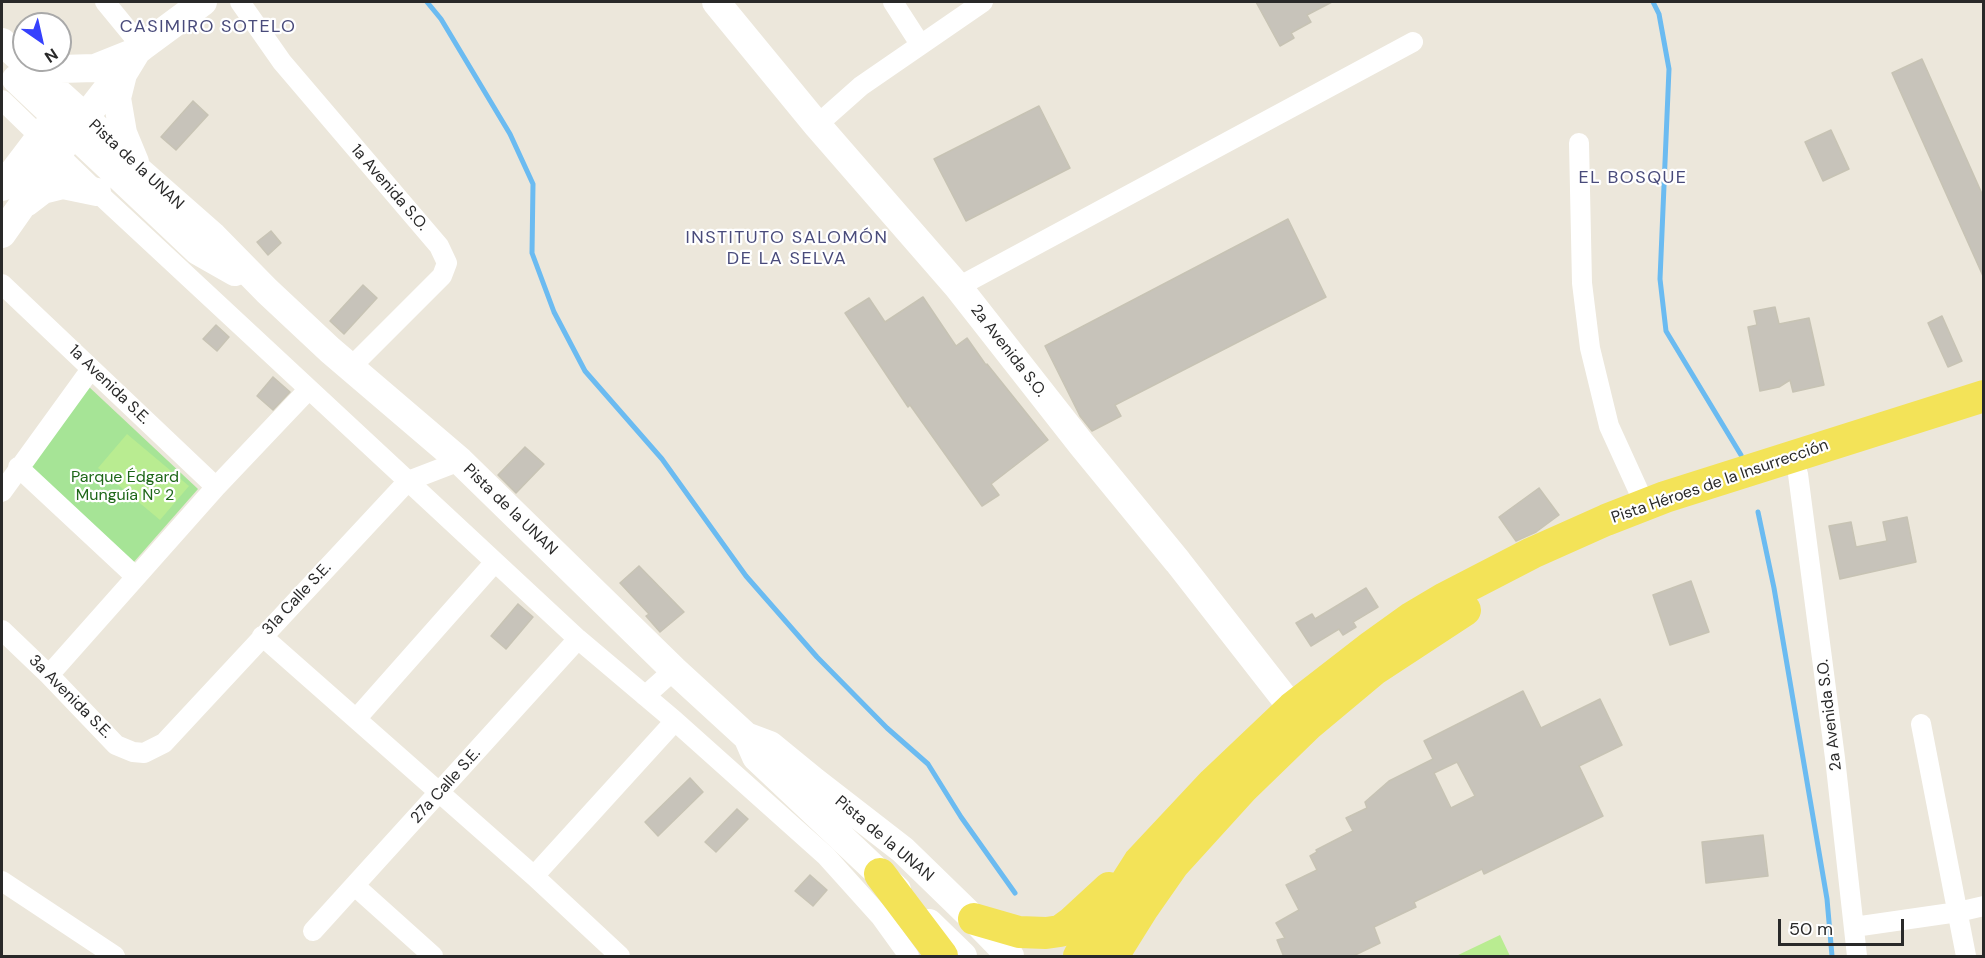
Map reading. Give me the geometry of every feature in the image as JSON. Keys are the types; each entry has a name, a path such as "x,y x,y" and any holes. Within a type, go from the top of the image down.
{"main road":[{"path":"2,234 10,197 63,127 139,49 203,2"},
{"name":"2a Avenida S.O.","path":"716,2 817,125 958,287 1292,708"},
{"name":"Pista de la UNAN","path":"2,42 12,62"},
{"path":"72,69 95,68 139,49"},
{"path":"138,170 123,133 117,98 123,74 139,49"},
{"name":"Pista de la UNAN","path":"19,72 63,127 198,251 267,291"},
{"name":"Pista de la UNAN","path":"63,127 138,170 213,236 267,291 350,368 460,461 674,670 746,736 770,745 903,850 1010,957"},
{"path":"10,197 63,185 97,192"},
{"name":"Pista Héroes de la Insurrección","path":"1079,957 1139,862 1213,783 1292,708 1411,618 1532,553 1665,497 1983,396"},
{"name":"Pista Héroes de la Insurrección","path":"1113,957 1173,865 1243,788 1308,725 1375,669 1469,608 1535,573 1652,523 1983,413"},
{"name":"Pista de la UNAN","path":"746,736 756,757 880,874 963,957"},
{"path":"974,919 1020,932 1046,933 1060,930 1071,923 1139,862"},
{"path":"880,874 942,957"},
{"path":"1122,957 1143,909"}],"street":[{"path":"105,2 139,49"},
{"name":"1a Avenida S.O.","path":"240,2 282,62 439,246 447,263 442,276 350,368"},
{"path":"893,2 920,44"},
{"path":"817,125 861,86 983,2"},
{"path":"958,287 1413,42"},
{"path":"2,100 63,127 97,192 579,639 826,856 880,916 909,957"},
{"path":"1579,142 1582,283 1590,348 1609,426 1645,505"},
{"name":"1a Avenida S.E.","path":"2,284 216,487"},
{"path":"2,492 91,369"},
{"path":"49,675 216,487 309,389"},
{"name":"31a Calle S.E.","path":"144,753 164,743 408,481 460,461"},
{"path":"18,467 136,577"},
{"name":"2a Avenida S.O.","path":"1798,474 1834,748 1857,957"},
{"path":"356,719 495,562"},
{"name":"3a Avenida S.E.","path":"2,630 116,745 133,752 144,753"},
{"path":"262,636 534,876 620,957"},
{"name":"27a Calle S.E.","path":"313,931 579,639"},
{"path":"645,696 674,670"},
{"path":"534,876 675,721"},
{"path":"1921,724 1966,957"},
{"path":"2,881 115,957"},
{"path":"355,886 433,957"},
{"path":"1854,927 1958,912 1983,906"}],"green space":[{"name":"Parque Édgard Munguía Nº 2","path":"88,386 198,489 133,563 30,467"},
{"path":"127,434 189,486 160,520 98,468"},
{"path":"1500,935 1510,956 1456,956"}],"building":[{"path":"1256,2 1332,2 1307,15 1311,22 1291,33 1294,38 1280,46"},
{"path":"1922,59 1983,196 1983,276 1892,73"},
{"path":"193,101 208,115 176,150 161,137"},
{"path":"1039,106 1070,168 966,221 934,159"},
{"path":"1831,130 1849,169 1823,181 1805,142"},
{"path":"1288,219 1326,297 1115,405 1121,416 1092,431 1080,416 1045,346"},
{"path":"271,231 281,243 268,255 257,242"},
{"path":"363,285 377,298 344,334 330,321"},
{"path":"923,297 956,346 967,338 986,365 1048,440 991,484 999,495 982,506 910,405 908,407 845,313 869,298 885,322"},
{"path":"1775,307 1779,324 1809,318 1824,385 1793,392 1790,380 1779,387 1760,391 1748,327 1757,325 1754,311"},
{"path":"1942,316 1962,361 1948,367 1928,323"},
{"path":"216,325 229,337 217,351 203,339"},
{"path":"273,377 290,392 273,410 257,396"},
{"path":"525,447 544,464 516,493 498,475"},
{"path":"1539,488 1559,515 1536,532 1516,541 1499,517"},
{"path":"1907,517 1916,562 1840,579 1829,526 1851,522 1856,547 1887,541 1883,522"},
{"path":"639,566 684,612 660,632 646,616 649,614 620,583"},
{"path":"1691,581 1709,632 1670,645 1653,595"},
{"path":"1366,588 1378,607 1353,622 1356,627 1343,635 1339,629 1311,646 1296,623 1312,614 1315,619"},
{"path":"518,604 533,617 506,649 491,636"},
{"path":"1523,691 1541,728 1600,699 1622,745 1579,766 1603,816 1484,874 1482,869 1414,902 1416,907 1374,927 1380,943 1351,957 1284,957 1277,940 1285,938 1276,923 1299,910 1286,885 1317,870 1310,856 1317,852 1316,850 1353,831 1346,818 1367,808 1365,802 1389,781 1433,759 1424,741","holes":["1457,762 1475,796 1451,808 1434,773"]},
{"path":"690,778 703,792 658,836 645,822"},
{"path":"737,809 748,819 716,852 705,842"},
{"path":"1763,835 1768,876 1706,883 1702,842"},
{"path":"810,875 827,890 813,906 795,891"}],"waterway":[{"path":"427,2 441,19 510,134 533,184 532,253 554,312 585,371 662,459 746,576 817,657 887,728 928,764 961,817 1015,893"},
{"path":"1653,2 1659,14 1669,69 1660,279 1666,331 1741,455"},
{"path":"1758,512 1774,588 1827,899 1832,956"}],"district":[{"name":"CASIMIRO SOTELO","path":"208,27"},
{"name":"EL BOSQUE","path":"1633,178"},
{"name":"INSTITUTO SALOMÓN DE LA SELVA","path":"787,248"}]}
